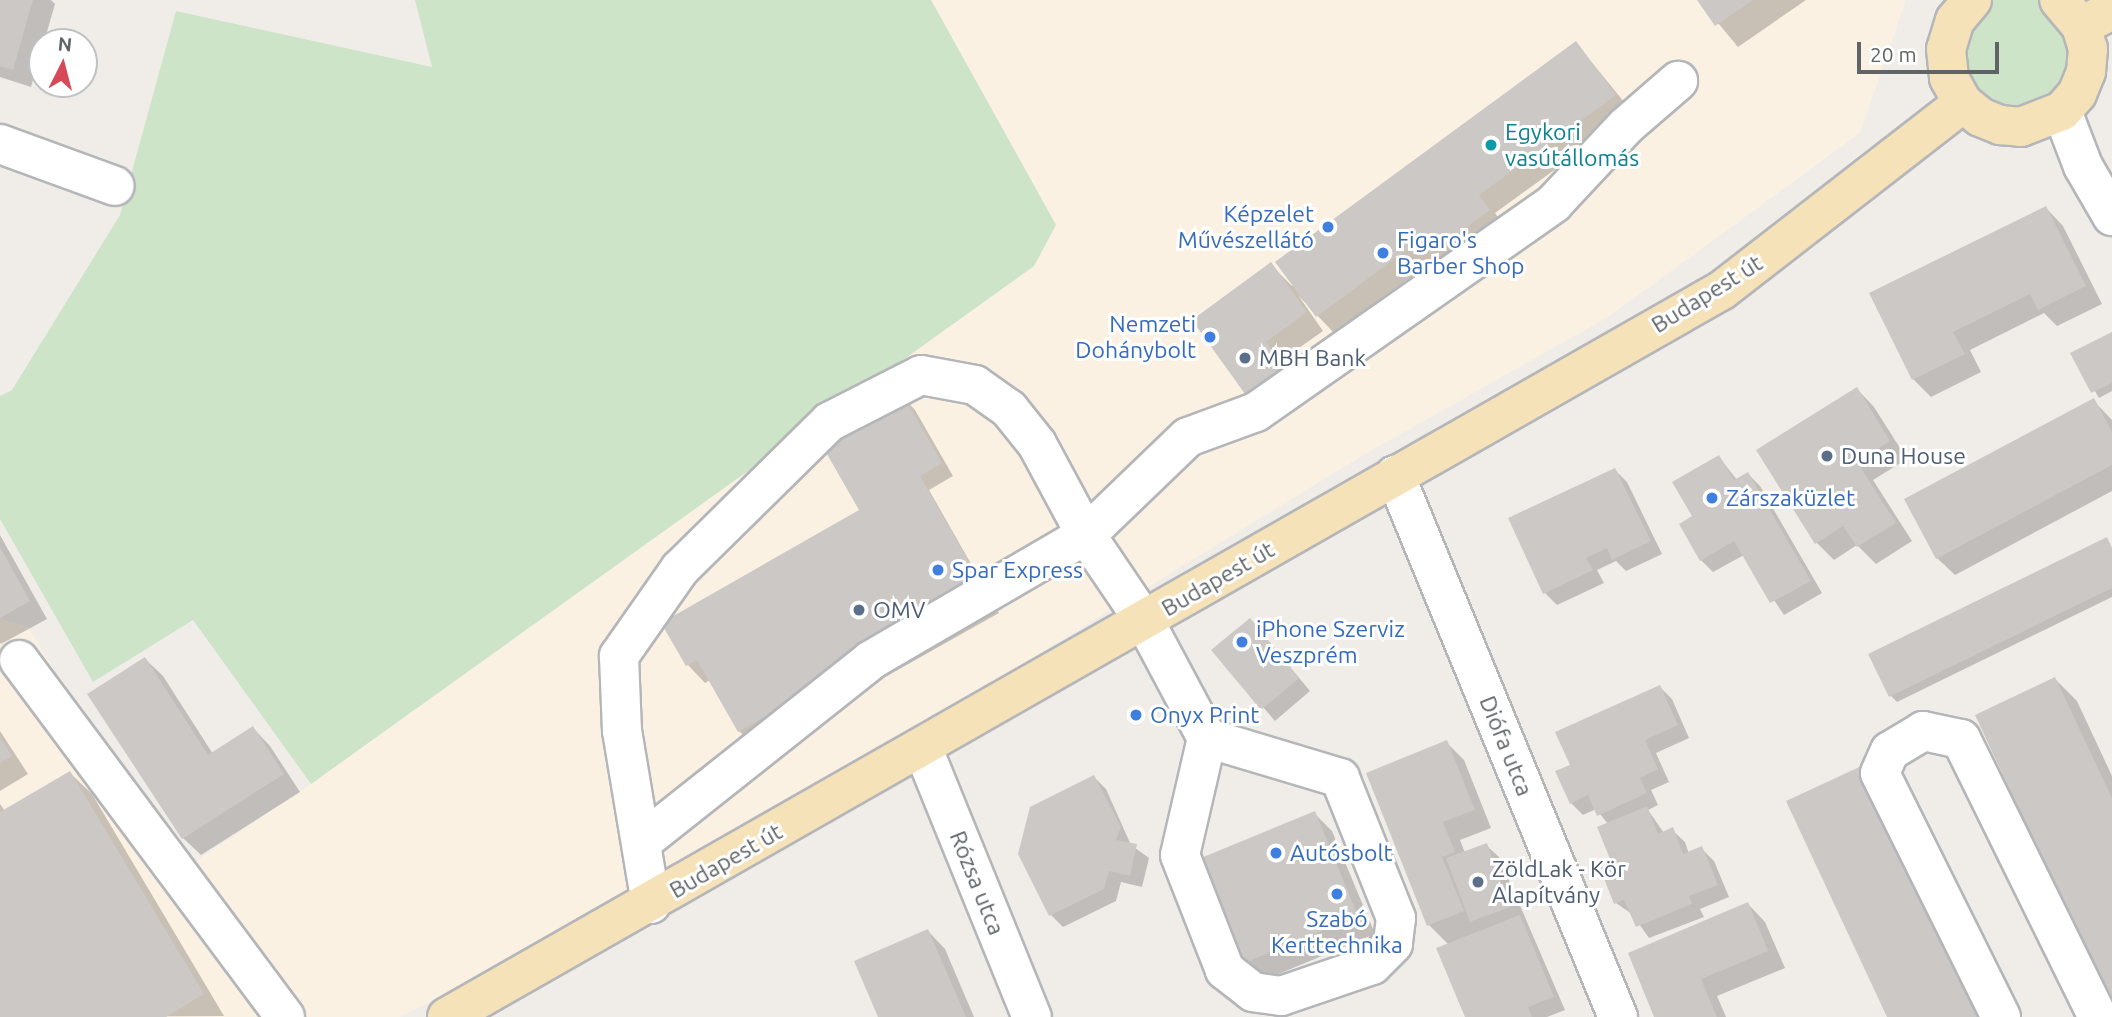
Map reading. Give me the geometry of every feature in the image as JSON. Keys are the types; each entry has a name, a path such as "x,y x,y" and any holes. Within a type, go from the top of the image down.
{"main road":[{"path":"1972,0 1955,20 1946,49 1949,78 1963,103 2000,125 2021,127 2062,111 2077,94 2086,72 2088,49 2084,12"},
{"name":"Budapest út","path":"447,1017 923,749 1395,475 1722,290 1915,145 1963,103"}],"street":[{"path":"643,841 871,660 1086,535 1188,437 1256,411 1554,203 1626,126 1678,81"},
{"path":"2062,111 2083,166 2112,216"},
{"path":"0,144 115,186"},
{"path":"651,904 643,841 622,730 619,656 680,569 829,422 921,375 975,385 1009,409 1037,444 1086,535 1145,622 1207,738 1180,855 1225,970 1253,992 1281,996 1372,965 1393,944 1396,918 1340,778 1207,738"},
{"name":"Diófa utca","path":"1395,475 1618,1017"},
{"path":"19,660 285,1017"},
{"path":"2001,1017 1880,773 1890,751 1923,731 1961,739 2098,1017"},
{"name":"Rózsa utca","path":"923,749 1032,1017"}],"shaded area":[{"path":"931,0 1906,0 1860,133 1608,317 1365,454 919,727 450,992 399,1017 0,1017 0,619 28,627 176,875 311,784 1034,266 1056,225"}],"green space":[{"path":"415,0 931,0 1056,225 1034,266 311,784 193,620 93,682 0,519 0,396 12,390 120,215 176,11 432,67"},
{"path":"1972,0 2059,0 2081,26 2062,111 1963,103 1955,20"}],"building":[{"path":"0,0 33,0 13,70 0,66"},
{"path":"1697,0 1753,0 1715,26"},
{"name":"Egykori vasútállomás","path":"1576,41 1616,95 1479,195 1490,210 1430,254 1420,240 1316,317 1275,262"},
{"path":"2046,206 2086,286 2038,310 2030,294 1953,332 1965,354 1912,380 1869,293"},
{"path":"1271,262 1307,312 1266,342 1284,366 1245,394 1192,320"},
{"path":"2112,332 2112,383 2091,393 2070,353"},
{"path":"1857,387 1890,441 1857,462 1896,523 1857,547 1843,526 1815,544 1756,450"},
{"path":"903,395 942,463 920,476 994,606 790,702 738,732 697,660 686,666 661,623 859,510 820,442"},
{"path":"2094,398 2112,432 2112,465 1936,559 1904,499"},
{"path":"1719,455 1734,480 1748,472 1811,581 1770,603 1734,541 1700,561 1679,524 1692,516 1672,482"},
{"path":"1615,468 1651,541 1612,560 1607,548 1586,558 1593,570 1543,594 1508,518"},
{"path":"2107,537 2112,548 2112,588 1889,697 1868,654"},
{"path":"0,547 30,601 0,618"},
{"path":"1250,618 1299,678 1261,710 1211,650"},
{"path":"145,657 208,755 253,726 284,774 182,839 87,694"},
{"path":"2055,677 2112,798 2112,1009 1975,715"},
{"path":"1660,685 1678,725 1645,740 1658,769 1640,778 1647,793 1597,816 1588,795 1570,804 1555,771 1570,765 1555,732"},
{"path":"0,737 12,756 0,763"},
{"path":"1447,740 1475,810 1443,822 1455,852 1442,857 1464,911 1427,926 1366,773"},
{"path":"1868,763 1987,1017 1887,1017 1786,801"},
{"path":"70,771 204,994 166,1017 0,1017 0,812"},
{"path":"1094,775 1121,827 1116,840 1137,844 1130,876 1109,871 1104,889 1049,916 1018,854 1030,807"},
{"path":"1647,806 1658,834 1673,827 1683,854 1702,846 1718,885 1689,896 1692,904 1636,927 1624,900 1614,904 1598,863 1610,859 1597,827"},
{"path":"1315,811 1358,916 1244,963 1201,858"},
{"name":"ZöldLak - Kör Alapítvány","path":"1487,843 1510,907 1470,922 1446,858"},
{"path":"1748,902 1768,951 1701,979 1717,1017 1654,1017 1628,953"},
{"path":"1520,915 1554,997 1528,1007 1532,1017 1465,1017 1436,948"},
{"path":"928,929 966,1017 878,1017 854,961"}],"place":[{"name":"Egykori vasútállomás","path":"1491,145"},
{"name":"Képzelet Művészellátó","path":"1328,227"},
{"name":"Figaro's Barber Shop","path":"1383,253"},
{"name":"Nemzeti Dohánybolt","path":"1210,337"},
{"name":"MBH Bank","path":"1245,358"},
{"name":"Duna House","path":"1827,456"},
{"name":"Zárszaküzlet","path":"1712,498"},
{"name":"Spar Express","path":"938,570"},
{"name":"OMV","path":"859,610"},
{"name":"iPhone Szerviz Veszprém","path":"1242,642"},
{"name":"Onyx Print","path":"1136,715"},
{"name":"Autósbolt","path":"1276,853"},
{"name":"ZöldLak - Kör Alapítvány","path":"1478,882"},
{"name":"Szabó Kerttechnika","path":"1337,894"}]}
